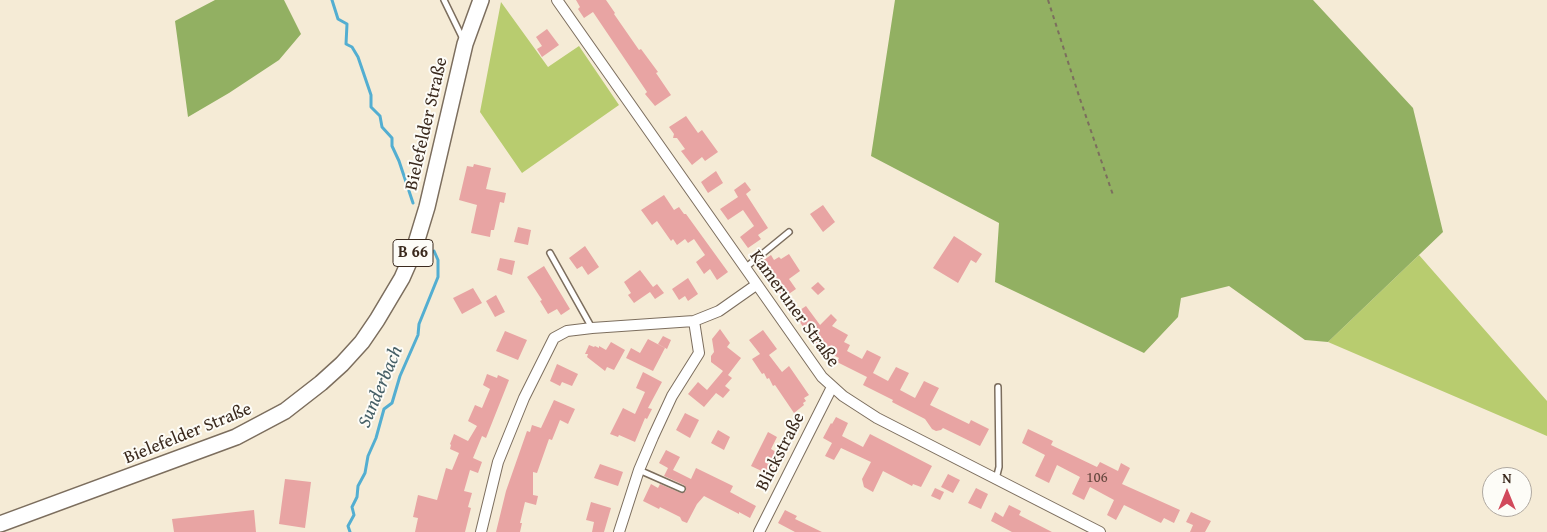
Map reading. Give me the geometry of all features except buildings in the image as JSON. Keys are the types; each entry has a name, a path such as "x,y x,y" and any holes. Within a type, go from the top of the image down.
{"main road":[{"name":"Bielefelder Straße","path":"0,524 236,438 285,411 342,364 391,299 413,253 427,207 465,44 481,0"}],"street":[{"name":"Kameruner Straße","path":"556,0 744,269 822,377 832,387 877,418 1100,532"},
{"path":"481,532 498,462 524,398 554,338 567,331 694,321 719,311 756,285"},
{"path":"619,532 639,470 672,396 700,353 694,321"},
{"name":"Blickstraße","path":"762,530 832,387"}],"lane":[{"path":"444,0 465,44"},
{"path":"744,269 789,232"},
{"path":"550,253 592,328"},
{"path":"996,480 1000,467 998,388"},
{"path":"639,470 682,490"}],"path":[{"path":"1048,0 1114,195"}],"green space":[{"path":"215,0 284,0 301,34 279,60 188,117 175,21"},
{"path":"895,0 1313,0 1413,108 1443,232 1328,342 1305,340 1229,286 1181,298 1178,317 1144,353 995,282 999,223 871,156"},
{"path":"501,2 548,67 579,46 619,105 522,173 480,112"},
{"path":"1419,255 1547,401 1547,436 1328,342"}],"waterway":[{"name":"Sunderbach","path":"332,0 338,19 347,24 346,44 352,47 358,57 371,95 371,107 380,116 382,127 392,138 392,146 413,203"},
{"name":"Sunderbach","path":"350,532 348,526 354,515 352,507 357,497 358,486 365,473 368,456 376,438 384,409 392,403 400,376 418,335 419,324 438,277 438,260 434,251"}]}
